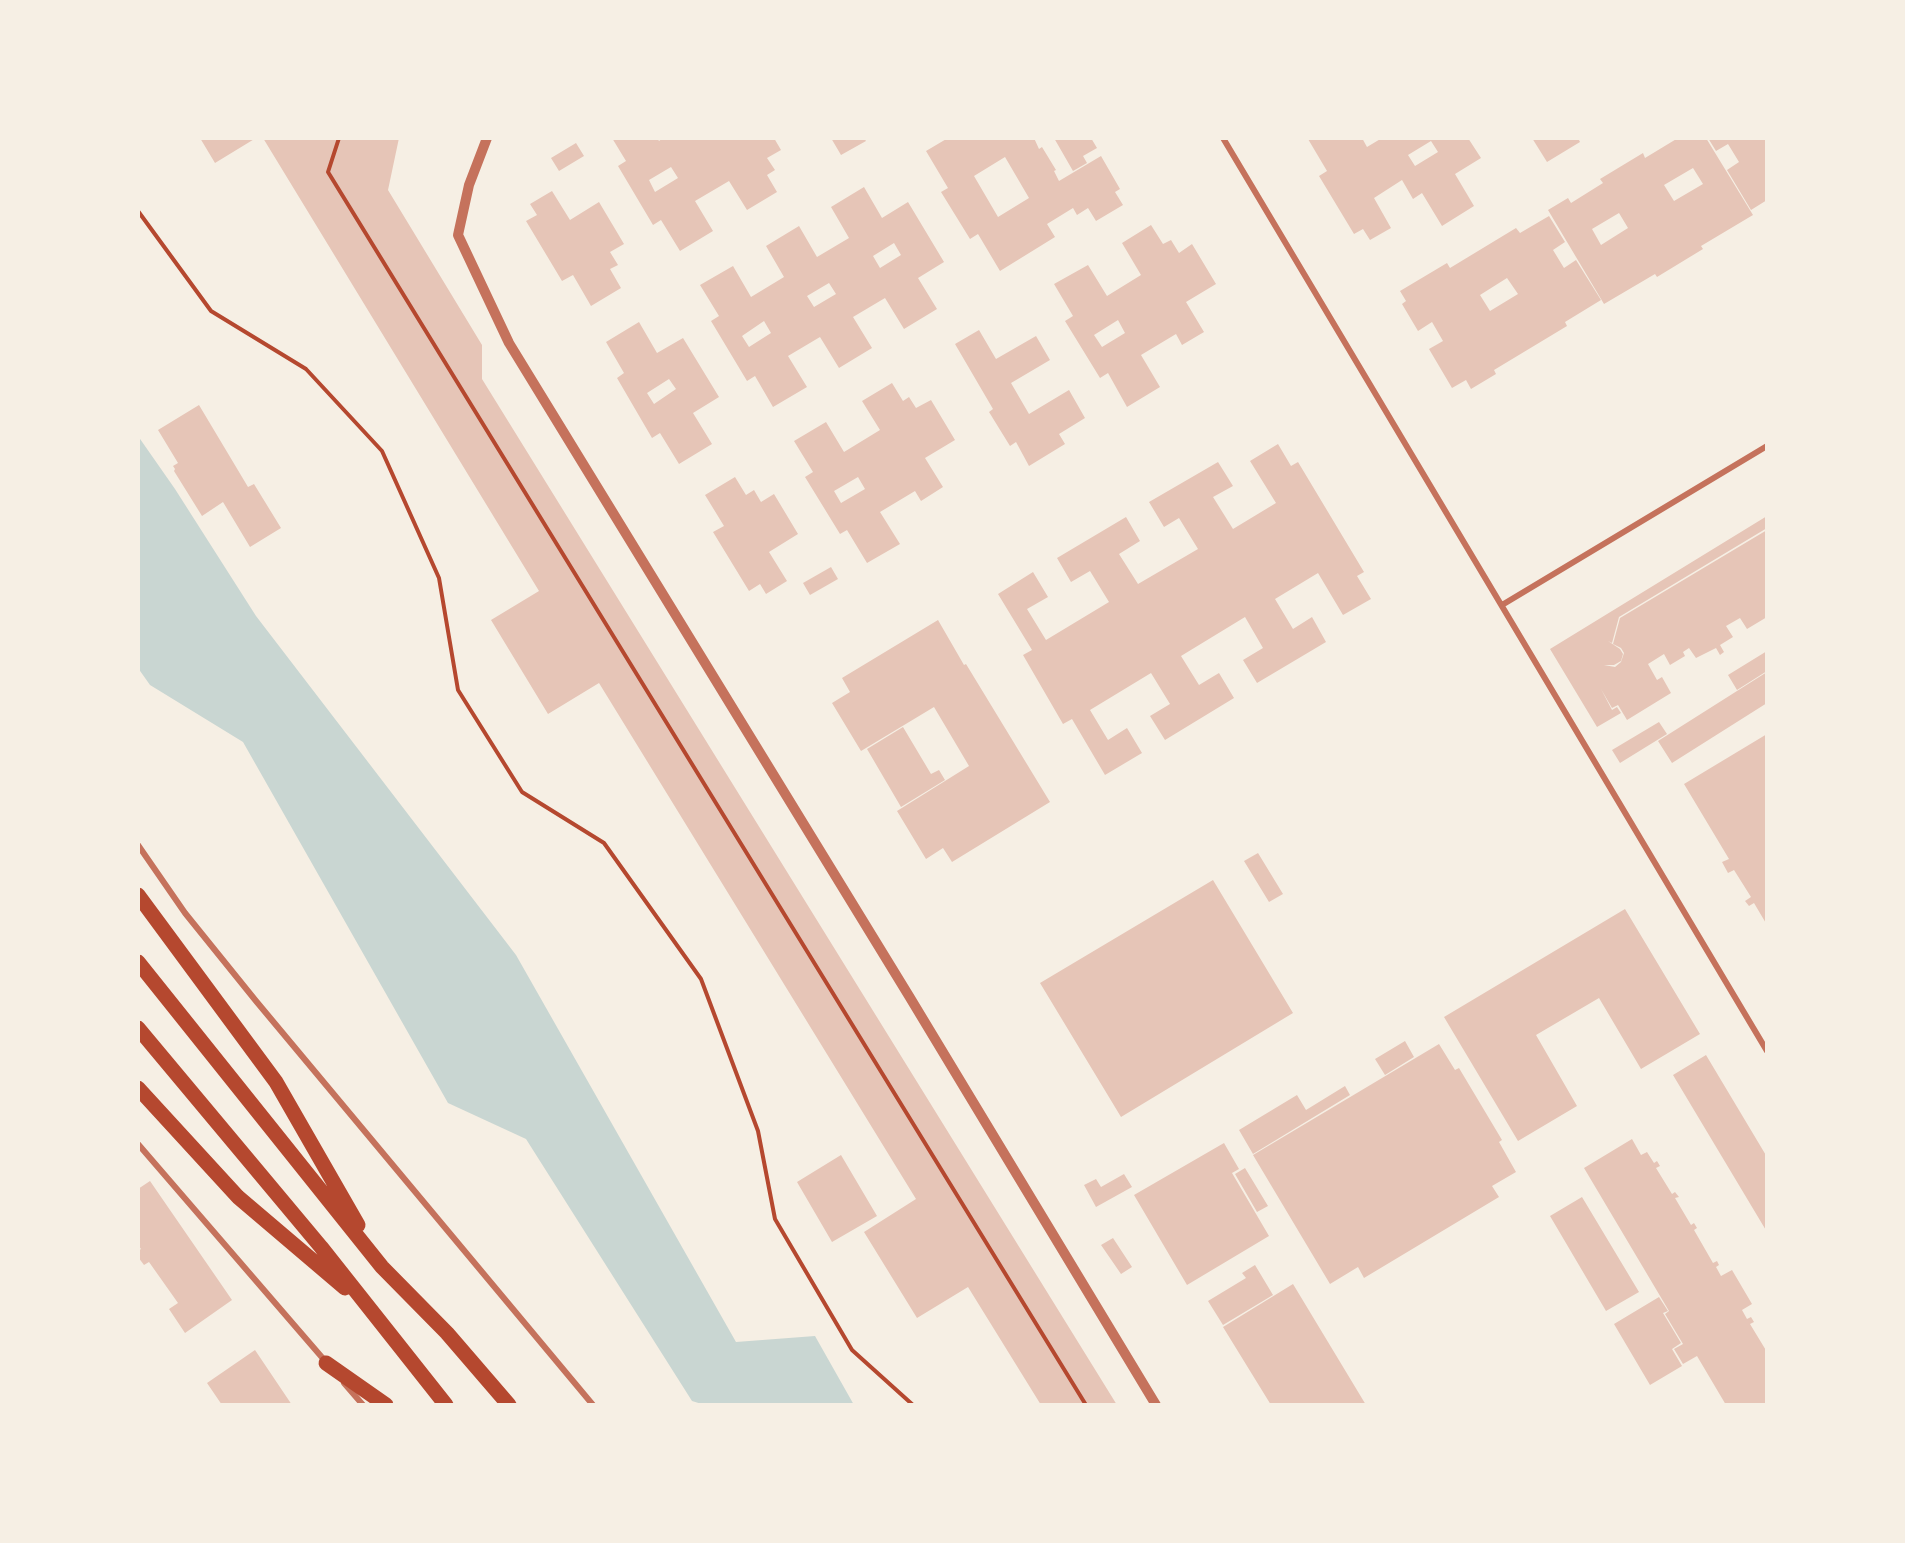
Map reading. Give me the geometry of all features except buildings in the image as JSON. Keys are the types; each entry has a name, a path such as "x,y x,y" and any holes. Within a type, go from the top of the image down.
{"main road":[{"path":"138,895 276,1082 382,1267"},
{"path":"138,962 382,1267 447,1333 508,1405"},
{"path":"138,1028 321,1247 446,1405"},
{"path":"138,1088 238,1197 370,1309"},
{"path":"326,1363 386,1405"}],"street":[{"path":"487,138 469,184 458,235 510,342 1156,1405"},
{"path":"1223,138 1767,1051"},
{"path":"1502,605 1767,446"},
{"path":"138,845 185,913 256,1001 594,1405"},
{"path":"138,1144 363,1405"}],"path":[{"path":"339,138 328,172 1086,1405"},
{"path":"138,211 211,311 306,369 382,451 439,578 458,690 522,792 604,843 701,979 758,1131 775,1219 852,1350 913,1405"}],"shaded area":[{"path":"138,436 175,489 256,616 516,955 736,1342 815,1336 854,1405 705,1405 692,1401 526,1139 448,1103 243,742 150,685 138,668"}]}
